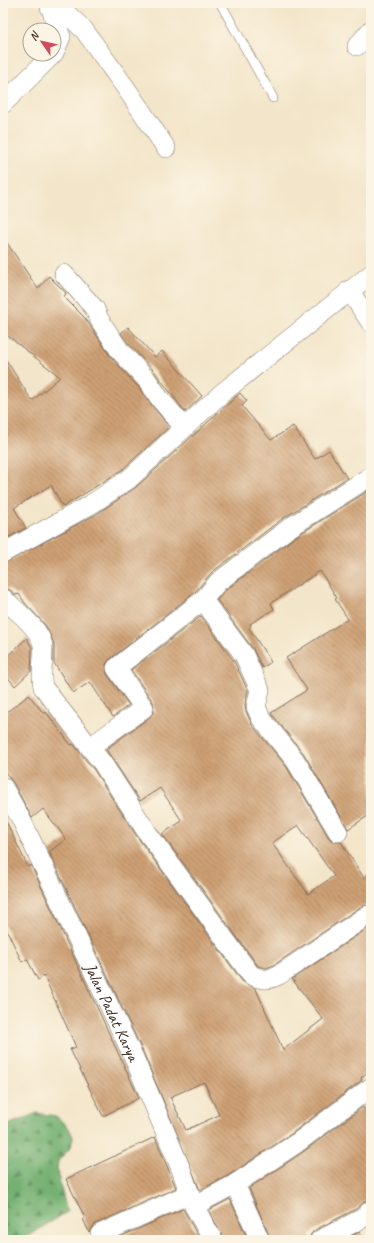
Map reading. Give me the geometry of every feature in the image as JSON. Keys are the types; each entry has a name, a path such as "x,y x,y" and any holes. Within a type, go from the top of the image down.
{"street":[{"path":"50,5 56,22"},
{"path":"50,5 66,13 84,30 128,91 166,148"},
{"path":"357,46 371,30"},
{"path":"3,104 44,62"},
{"path":"64,274 95,309 99,319 120,351 148,380 160,399 184,427"},
{"path":"3,553 90,505 129,479 222,393 349,290 371,274"},
{"path":"349,290 371,323"},
{"path":"90,747 144,708 116,668 202,600 218,582 289,528 371,476"},
{"path":"3,598 39,634 42,645 41,678 43,687 90,747 147,832 251,975 263,980 270,980 278,976 368,915"},
{"path":"202,600 244,655 260,690 256,707 260,718 295,760 338,832"},
{"name":"Jalan Padat Karya","path":"3,786 134,1058 181,1169 191,1200 213,1240"},
{"path":"100,1234 235,1184 297,1143 371,1087"},
{"path":"235,1184 260,1240"},
{"path":"320,1240 363,1218 371,1210"}],"lane":[{"path":"222,3 273,98"}],"green space":[{"path":"37,1113 56,1116 69,1128 73,1137 71,1147 58,1161 57,1171 67,1212 21,1240 3,1240 3,1127"}],"building":[{"path":"3,237 38,289 49,276 66,293 64,297 85,318 111,357 138,387 169,427 122,470 63,507 51,485 14,508 26,528 3,540 3,355 32,401 60,377 3,332"},
{"path":"128,327 155,357 162,351 202,396 185,412 155,372 121,333"},
{"path":"240,393 247,401 242,406 271,440 293,426 315,459 329,450 347,478 282,519 211,573 195,592 109,660 106,664 107,674 129,705 113,717 90,682 73,693 54,663 54,643 46,626 25,603 19,594 16,595 3,587 3,564 95,515 135,488"},
{"path":"371,489 371,814 348,829 304,754 271,713 307,690 286,658 348,619 335,599 337,598 320,571 271,603 274,609 250,624 251,626 249,628 271,662 262,668 253,649 217,600 226,590 295,537"},
{"path":"201,616 234,661 248,691 245,704 246,711 252,725 286,766 329,838 333,842 341,842 364,878 371,873 371,905 362,906 274,965 266,968 258,966 162,834 182,821 160,788 140,801 106,749 150,717 154,712 153,702 131,670","holes":["298,825 334,876 308,894 272,843"]},
{"path":"27,638 32,648 31,671 15,686 3,672 3,660"},
{"path":"29,695 44,714 46,712 71,745 73,744 94,770 138,838 242,981 256,989 283,1050 323,1019 292,979 371,926 371,1069 361,1078 362,1080 291,1134 229,1175 200,1190 144,1054 49,852 66,839 43,809 32,818 14,784 3,769 3,715","holes":["204,1082 219,1115 186,1130 170,1097"]},
{"path":"3,815 28,867 31,865 139,1098 103,1116 70,1049 76,1047 44,976 38,980 27,959 22,962 3,922"},
{"path":"363,1107 371,1117 371,1199 364,1202 356,1209 315,1230 311,1234 309,1240 271,1240 249,1188 303,1152"},
{"path":"155,1137 176,1188 95,1224 89,1232 83,1219 85,1218 66,1179"},
{"path":"230,1199 248,1240 224,1240 209,1210"},
{"path":"183,1209 200,1240 113,1240"},
{"path":"359,1232 365,1240 344,1240"}]}
